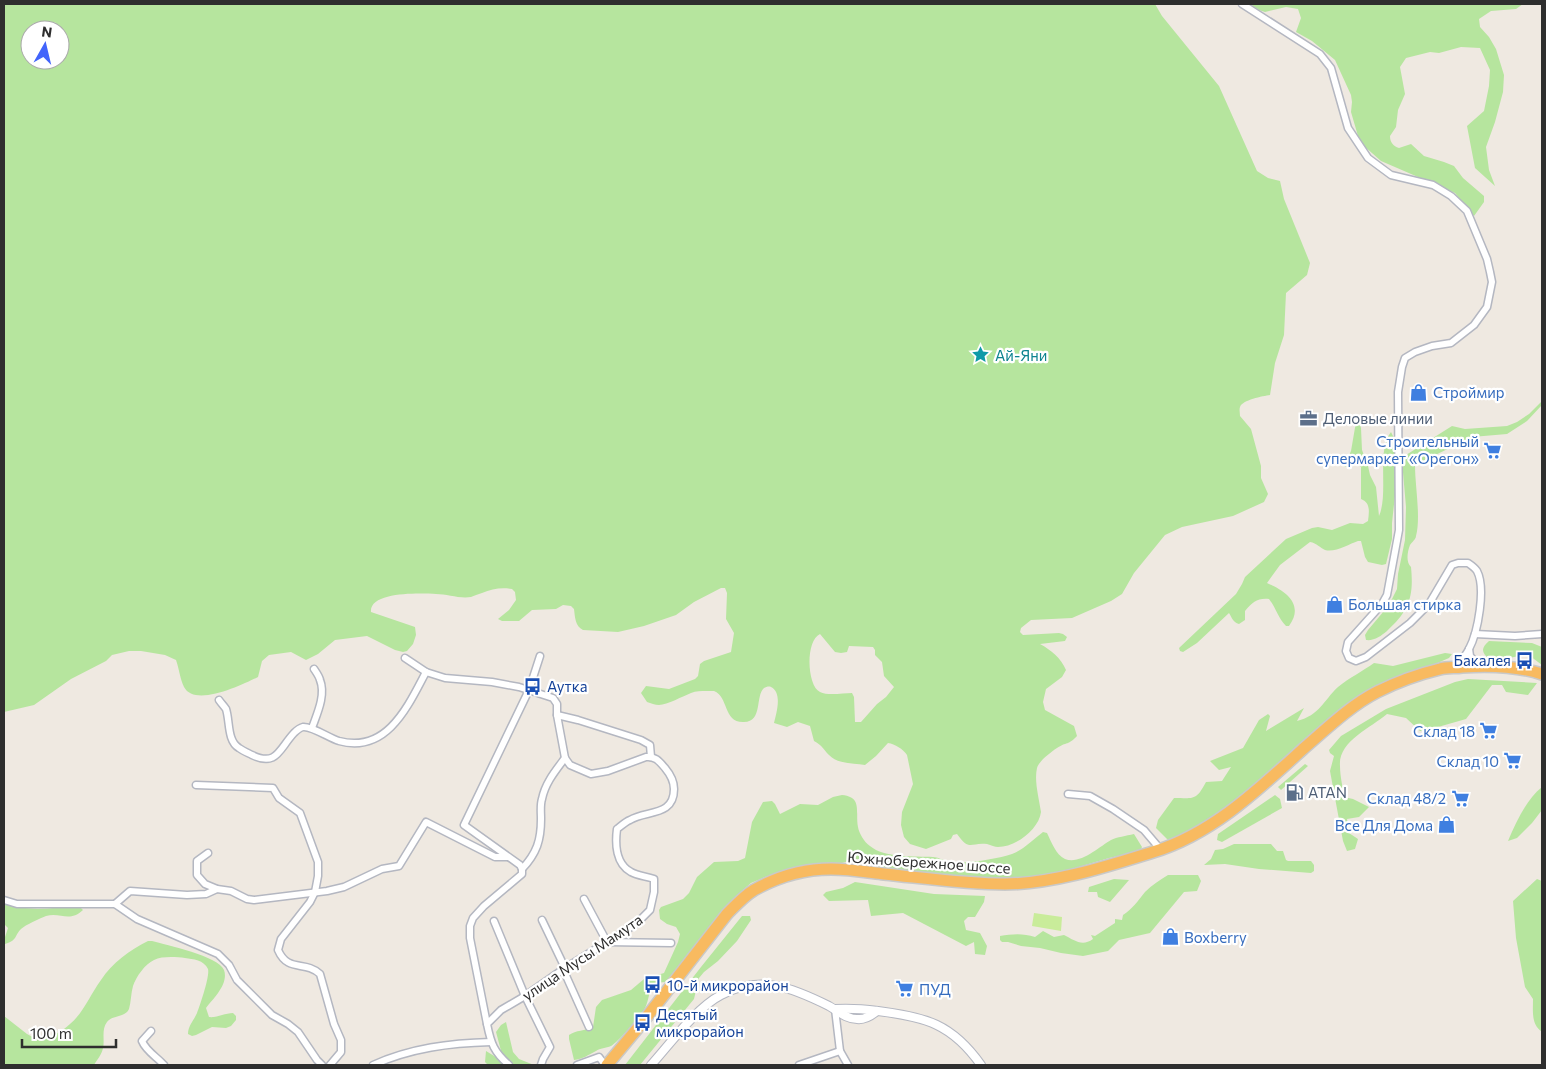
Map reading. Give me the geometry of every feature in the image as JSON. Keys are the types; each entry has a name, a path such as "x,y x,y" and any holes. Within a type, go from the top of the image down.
{"highway":[{"name":"Южнобережное шоссе","path":"612,1065 672,994 731,919 743,906 771,888 815,875 835,874 987,889 1034,888 1083,879 1165,855 1207,835 1267,789 1344,722 1366,705 1388,692 1421,678 1444,672 1486,667"},
{"name":"Южнобережное шоссе","path":"606,1065 718,926 740,901 760,887 793,874 812,870 832,869 1006,884 1074,875 1161,850 1191,837 1213,824 1264,784 1341,716 1376,692 1442,668 1486,667 1540,674"}],"street":[{"path":"1242,4 1320,54 1331,68 1348,128 1368,158 1390,175 1433,185 1452,196 1468,211 1487,258 1492,282 1487,308 1474,325 1451,344 1432,346 1405,358 1398,392 1399,530 1387,595 1382,604 1348,642 1346,651 1349,658 1356,661 1366,657 1410,623 1428,604 1452,565 1458,562 1468,563 1477,570 1481,586 1480,608 1475,634 1469,649 1455,668 1444,672"},
{"path":"1475,634 1515,636 1542,634"},
{"path":"1469,649 1470,656 1486,667"},
{"path":"510,1065 498,1056 491,1042 470,938 470,926 473,918 484,906 517,880 522,874 522,868 464,825 529,690 540,656"},
{"path":"404,658 426,672 445,678 485,681 529,690 553,698 557,704 557,715 565,758 570,765 592,774 608,771 646,757 651,757 650,746 641,740 557,715"},
{"path":"312,728 319,711 322,689 314,669"},
{"path":"219,700 225,708 231,738 237,748 265,760 270,759 279,752 297,730 302,727 312,728 322,735 340,741 359,743 382,736 395,724 426,672"},
{"name":"улица Мусы Мамута","path":"488,1024 501,1010 525,996 564,968 636,924 650,910 654,892 654,879 628,871 618,856 615,842 617,829 631,819 665,809 674,796 674,785 670,774 656,759 651,757"},
{"path":"522,868 530,861 540,843 541,800 546,785 565,758"},
{"path":"196,785 273,788 279,798 300,813 318,862 318,876 315,892 310,902 281,939 278,950 281,958 289,964 314,968 320,974 334,1024 342,1040 341,1052 330,1065"},
{"path":"1068,794 1090,796 1113,809 1144,830 1161,850"},
{"path":"208,853 197,860 197,875 205,884 254,900 327,891 344,887 382,869 399,866 426,822 495,856 509,857"},
{"path":"114,904 130,891 187,895 206,894 217,889"},
{"path":"584,899 607,942 671,943"},
{"path":"4,900 17,904 114,904 137,919 218,954 229,965 237,980 266,1010 298,1032 322,1065"},
{"path":"542,920 589,1027"},
{"path":"494,921 525,996 550,1047 543,1058 542,1065"},
{"path":"651,1065 707,1004 721,995 740,987 774,984 804,993 846,1017 857,1019 868,1018 877,1011"},
{"path":"835,1009 853,1008 924,1019 951,1032 963,1042 981,1065"},
{"path":"835,1009 840,1051 848,1065"},
{"path":"838,1024 846,1017"},
{"path":"151,1032 142,1040 145,1047 164,1065"},
{"path":"373,1065 395,1056 430,1047 455,1043 491,1042"},
{"path":"799,1065 840,1051"},
{"path":"577,1065 599,1057 606,1065"}],"green space":[{"path":"4,4 1155,4 1162,16 1219,86 1257,171 1268,178 1280,181 1284,199 1310,263 1307,275 1286,293 1284,335 1275,363 1270,395 1249,400 1240,408 1240,416 1251,429 1261,466 1261,478 1268,494 1264,502 1233,516 1182,527 1165,535 1134,573 1122,594 1111,601 1072,618 1031,620 1021,628 1020,632 1023,635 1059,633 1067,637 1065,641 1040,644 1055,655 1066,670 1062,677 1046,689 1043,702 1045,710 1074,726 1077,736 1072,741 1060,746 1038,765 1036,778 1041,812 1036,825 1031,831 1012,844 998,847 987,844 968,845 957,834 953,835 951,839 926,849 910,844 904,837 901,825 902,812 913,784 907,755 901,749 888,743 865,765 846,763 832,758 814,741 810,726 798,722 787,727 774,723 778,699 775,690 771,687 764,688 761,692 754,718 744,722 737,721 729,714 719,694 714,691 695,692 662,705 647,702 641,693 646,686 669,689 695,679 698,676 700,664 704,661 731,652 734,633 726,619 727,593 725,588 721,588 694,602 676,615 644,626 618,632 583,630 577,624 574,609 571,606 563,605 556,609 532,610 519,621 502,621 498,619 509,610 516,600 515,592 512,589 489,590 471,597 440,594 398,595 378,600 373,605 371,612 415,627 416,635 413,644 407,651 395,650 367,636 335,640 318,654 306,660 291,652 269,655 262,661 258,677 231,689 208,695 198,695 190,693 184,687 176,660 165,655 129,651 112,655 106,661 71,679 34,705 4,712","holes":["820,634 835,652 847,652 849,646 873,647 875,655 882,662 884,676 894,687 861,722 855,722 854,697 852,693 823,693 816,688 812,681 810,654 815,638"]},
{"path":"1250,4 1523,4 1516,9 1491,11 1479,19 1480,27 1496,49 1504,75 1503,92 1486,147 1489,170 1495,186 1475,168 1467,126 1484,111 1489,86 1490,70 1480,48 1461,47 1439,53 1430,52 1406,58 1400,67 1405,94 1398,110 1396,127 1390,136 1391,142 1399,148 1411,144 1424,156 1454,166 1463,178 1484,196 1484,202 1474,216 1455,193 1381,161 1364,146 1358,136 1351,112 1351,95 1335,60 1312,41 1296,32 1301,18 1298,9 1286,7 1265,12"},
{"path":"1542,401 1542,405 1527,421 1507,434 1472,437 1415,465 1418,520 1416,537 1410,545 1408,554 1412,578 1411,595 1405,610 1387,631 1372,640 1366,640 1365,635 1368,630 1389,605 1397,589 1405,540 1406,507 1402,461 1406,455 1452,426 1465,429 1507,426 1529,414"},
{"path":"1357,416 1361,428 1362,450 1376,487 1379,516 1383,496 1384,450 1391,432 1394,438 1396,486 1392,539 1386,564 1368,562 1361,541 1329,551 1310,542 1280,565 1267,583 1291,599 1295,611 1289,626 1283,623 1269,599 1261,599 1253,603 1245,611 1245,620 1239,624 1234,621 1229,613 1197,643 1183,652 1180,651 1179,648 1236,594 1245,577 1286,539 1312,528 1318,527 1332,530 1350,523 1363,524 1368,521 1368,505 1361,499 1361,467 1356,461 1346,467 1344,466 1351,451"},
{"path":"1489,641 1532,643 1542,647 1542,665 1530,656 1489,659 1483,650"},
{"path":"1445,653 1452,654 1449,658 1372,691 1214,824 1173,845 1156,828 1158,820 1174,798 1194,797 1200,793 1206,782 1222,781 1231,767 1219,770 1210,761 1243,748 1259,720 1268,714 1270,716 1266,731 1304,708 1297,721 1311,715 1338,687 1374,663 1393,666"},
{"path":"1468,679 1537,683 1528,695 1506,692 1502,685 1492,685 1466,719 1424,731 1420,731 1406,718 1387,714 1350,742 1344,749 1341,757 1340,770 1344,797 1369,807 1359,817 1347,819 1349,833 1358,839 1355,849 1347,851 1343,841 1330,771 1334,756 1329,750 1341,736 1386,709 1455,682"},
{"path":"1305,764 1308,766 1281,790 1278,787"},
{"path":"1542,787 1542,810 1517,838 1508,841 1526,805"},
{"path":"1275,795 1280,799 1282,808 1222,842 1217,840 1218,834"},
{"path":"849,796 856,802 857,821 862,837 870,846 883,853 935,857 954,862 980,861 1016,852 1043,832 1047,833 1062,857 1071,860 1077,860 1089,854 1113,839 1134,834 1142,847 1140,851 1045,877 1004,878 981,881 882,870 864,860 855,859 839,864 783,872 765,877 751,883 744,889 716,919 701,942 666,982 653,983 645,1008 618,1040 611,1046 574,1060 569,1035 593,1027 596,1007 602,1000 631,990 644,979 664,973 680,934 676,927 660,919 659,910 661,907 683,899 689,893 697,877 714,862 738,861 745,858 752,822 763,802 772,801 780,814 800,804 818,805 833,797"},
{"path":"1234,844 1271,844 1277,851 1283,851 1288,861 1311,861 1314,865 1314,871 1311,873 1225,864 1204,865 1211,859 1215,850"},
{"path":"1168,875 1198,875 1201,881 1197,891 1184,892 1150,933 1119,940 1108,951 1083,956 1021,946 1000,940 1000,936 1009,935 1022,934 1035,937 1043,931 1054,937 1064,935 1082,943 1089,941 1093,939 1091,935 1095,936 1115,923 1115,919 1122,920 1123,915 1145,892"},
{"path":"1114,879 1129,880 1110,902 1098,897 1097,892 1088,892 1089,887"},
{"path":"1537,879 1542,881 1542,1032 1534,1021 1533,999 1525,987 1516,938 1513,901"},
{"path":"855,882 934,894 985,896 984,902 975,917 968,917 964,921 966,930 980,933 987,946 985,955 975,954 974,942 966,946 903,913 871,916 868,900 829,901 823,895 826,892 843,888"},
{"path":"4,902 39,909 80,907 83,910 69,917 51,915 41,918 23,927 14,939 5,944 4,940 8,928 4,924"},
{"path":"1034,913 1062,917 1061,931 1032,926"},
{"path":"742,916 750,916 751,920 737,941 699,978 694,999 640,1065 625,1065 701,967"},
{"path":"148,941 203,956 220,965 224,970 224,981 220,991 206,1008 209,1017 233,1013 236,1016 236,1020 231,1026 226,1028 212,1027 192,1036 188,1034 208,978 208,969 204,964 195,960 177,957 161,958 151,962 139,975 133,986 130,1006 127,1012 107,1022 104,1028 104,1045 101,1055 94,1065 4,1065 4,1016 27,1034 40,1041 56,1034 75,1019 110,968 135,948"},
{"path":"506,1022 513,1052 519,1059 534,1065 488,1065 485,1062 486,1051 504,1062 496,1032"}],"place":[{"name":"Ай-Яни","path":"981,355"},
{"name":"Строймир","path":"1419,392"},
{"name":"Деловые линии","path":"1309,418"},
{"name":"Строительный супермаркет «Орегон»","path":"1493,450"},
{"name":"Большая стирка","path":"1334,604"},
{"name":"Бакалея","path":"1525,660"},
{"name":"Аутка","path":"533,686"},
{"name":"Склад 18","path":"1489,731"},
{"name":"Склад 10","path":"1513,761"},
{"name":"ATAN","path":"1294,792"},
{"name":"Склад 48/2","path":"1460,798"},
{"name":"Все Для Дома","path":"1447,825"},
{"name":"Boxberry","path":"1170,937"},
{"name":"10-й микрорайон","path":"653,985"},
{"name":"ПУД","path":"905,989"},
{"name":"Десятый микрорайон","path":"642,1023"}]}
